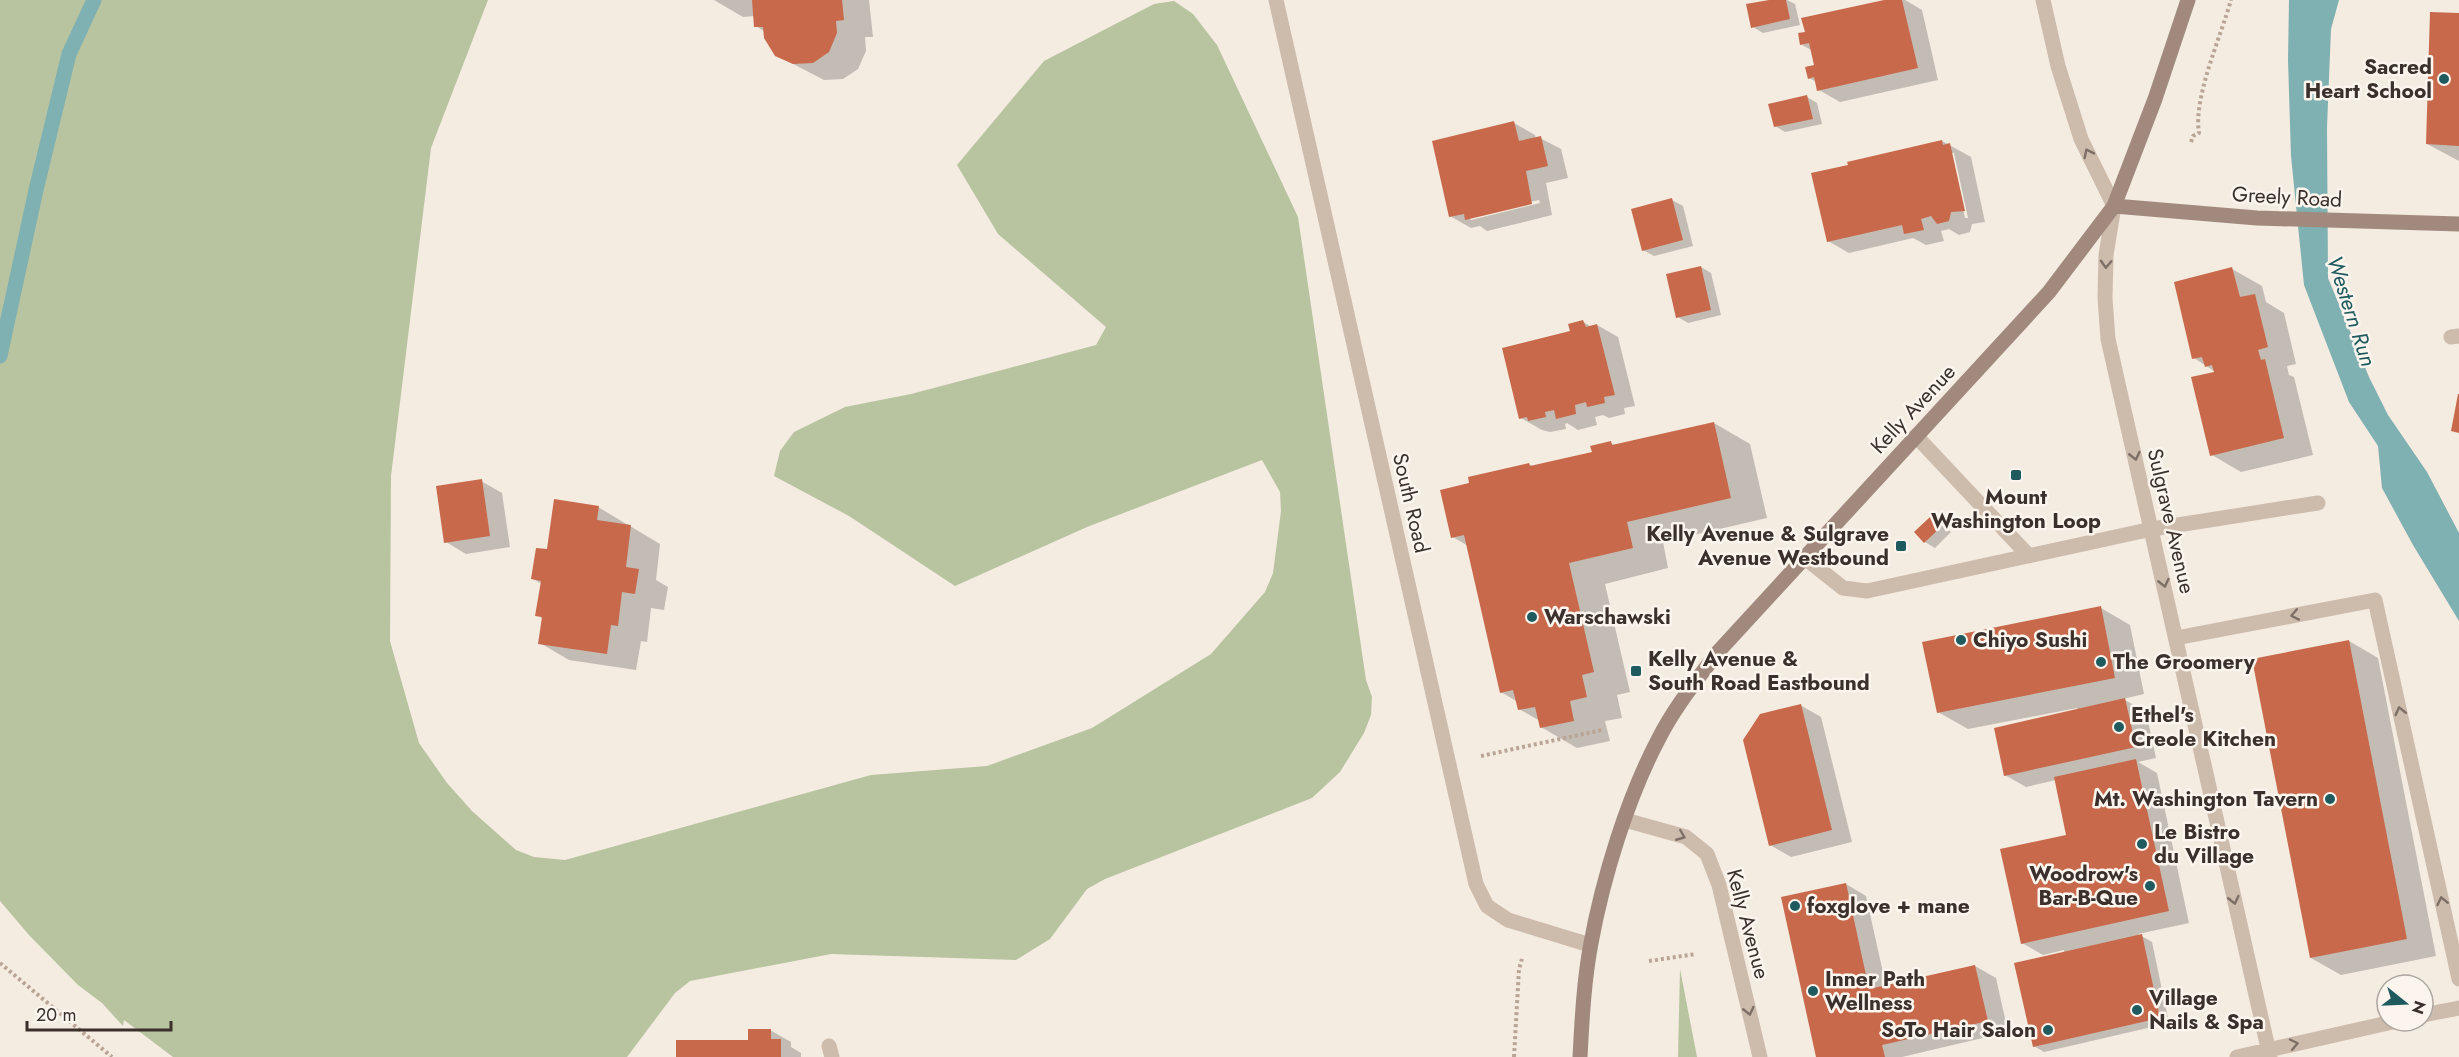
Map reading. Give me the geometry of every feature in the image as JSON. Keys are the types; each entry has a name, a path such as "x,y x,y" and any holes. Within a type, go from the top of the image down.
{"main road":[{"name":"Kelly Avenue","path":"1580,1057 1590,945 1601,897 1625,820 1658,739 1682,700 1717,653 2049,292 2114,206 2155,99 2188,0"},
{"name":"Greely Road","path":"2114,206 2257,218 2459,224"}],"street":[{"name":"South Road","path":"1276,0 1476,884 1487,906 1508,920 1590,945"},
{"path":"2043,0 2058,66 2081,139 2114,206"},
{"name":"Sulgrave Avenue","path":"2114,206 2106,255 2105,298 2108,339 2269,1053"},
{"path":"1916,436 2029,556"},
{"path":"1805,558 1843,588 1867,591 2151,529 2318,503"},
{"path":"2176,638 2375,600 2459,979"},
{"name":"Kelly Avenue","path":"1625,820 1686,837 1707,855 1719,885 1760,1057"},
{"path":"2435,1013 2459,1008"},
{"path":"2237,1057 2269,1053 2375,1026"}],"path":[{"path":"2192,142 2193,136 2199,133 2196,119 2199,100 2231,0"},
{"path":"1481,756 1602,730"},
{"path":"1649,961 1696,954"},
{"path":"0,963 112,1057"},
{"path":"1514,1057 1519,969"}],"green space":[{"path":"0,0 488,0 431,148 391,476 390,641 419,743 447,783 472,811 516,850 534,857 565,860 871,775 987,766 1092,728 1211,654 1265,592 1273,573 1281,511 1280,492 1262,460 1087,527 955,586 849,516 774,476 780,451 794,432 845,407 911,394 1096,345 1106,327 998,234 957,165 1044,61 1154,4 1174,1 1193,14 1217,45 1298,217 1366,680 1372,697 1371,715 1364,733 1340,772 1312,798 1105,879 1087,889 1050,939 1016,960 831,954 690,981 675,993 627,1057 173,1057 124,1020 123,1026 102,1003 78,985 29,935 0,901"},
{"path":"1680,969 1697,1057 1678,1057"}],"water":[{"name":"Western Run","path":"2289,0 2339,0 2331,29 2327,127 2328,278 2369,377 2388,415 2427,472 2459,533 2459,621 2382,488 2378,446 2349,402 2304,285 2291,156"}],"building":[{"path":"752,0 842,0 844,20 836,21 837,33 829,52 813,63 793,64 775,56 764,38 763,27 754,27"},
{"path":"1786,0 1790,19 1751,28 1746,4"},
{"path":"1884,0 1902,0 1918,68 1817,91 1814,77 1808,79 1805,67 1814,65 1809,43 1800,45 1798,33 1805,32 1801,18"},
{"name":"Sacred Heart School","path":"2430,12 2459,13 2459,146 2426,144"},
{"path":"1807,95 1813,119 1774,127 1768,104"},
{"path":"1514,121 1519,141 1541,136 1548,166 1526,171 1532,204 1465,220 1464,214 1449,217 1432,141"},
{"path":"1942,140 1943,145 1950,143 1965,211 1951,212 1949,221 1937,224 1931,216 1921,219 1924,230 1904,234 1902,225 1827,242 1811,173 1848,165 1847,162"},
{"path":"1672,198 1683,240 1642,251 1631,209"},
{"path":"1701,266 1711,310 1676,318 1666,274"},
{"path":"2232,267 2240,297 2255,294 2268,347 2258,350 2261,360 2265,359 2284,438 2210,456 2191,377 2214,372 2212,365 2205,367 2202,357 2192,359 2174,282"},
{"path":"1583,320 1586,327 1597,324 1615,395 1604,397 1605,403 1587,407 1586,402 1575,405 1576,414 1556,419 1554,410 1545,412 1546,417 1528,421 1527,417 1519,419 1502,348 1570,331 1568,324"},
{"path":"2459,394 2459,433 2451,431"},
{"name":"Warschawski","path":"1714,422 1731,498 1627,522 1633,548 1569,563 1594,672 1582,675 1587,697 1570,701 1574,721 1540,728 1535,707 1518,710 1513,690 1500,693 1464,535 1451,538 1440,490 1469,483 1468,477 1592,452 1590,446 1611,441 1612,445"},
{"path":"482,479 490,536 444,543 436,486"},
{"path":"554,499 599,506 597,520 631,525 626,567 639,569 635,594 622,592 618,626 611,625 607,654 538,644 542,617 535,616 541,581 531,579 536,548 547,549"},
{"path":"1931,516 1942,526 1924,543 1914,532"},
{"path":"2101,606 2115,678 1937,713 1922,642"},
{"name":"Mt. Washington Tavern","path":"2349,640 2407,939 2310,958 2252,659"},
{"path":"2125,698 2136,747 2004,776 1994,728"},
{"path":"1801,704 1832,830 1769,846 1743,740 1760,714"},
{"path":"2136,759 2169,911 2021,944 2000,849 2066,835 2054,777"},
{"path":"1846,883 1869,989 1975,965 1988,1021 1882,1045 1885,1057 1816,1057 1781,897"},
{"path":"2142,934 2160,1018 2033,1047 2014,963"},
{"path":"748,1029 771,1029 771,1039 781,1039 781,1057 676,1057 676,1040 748,1040"}],"waterway":[{"path":"0,356 36,190 69,54 94,0"}],"place":[{"name":"Sacred Heart School","path":"2444,79"},
{"name":"Mount Washington Loop","path":"2016,475"},
{"name":"Kelly Avenue & Sulgrave Avenue Westbound","path":"1901,546"},
{"name":"Warschawski","path":"1532,617"},
{"name":"Chiyo Sushi","path":"1961,640"},
{"name":"The Groomery","path":"2101,662"},
{"name":"Kelly Avenue & South Road Eastbound","path":"1636,671"},
{"name":"Ethel's Creole Kitchen","path":"2119,727"},
{"name":"Mt. Washington Tavern","path":"2330,799"},
{"name":"Le Bistro du Village","path":"2142,844"},
{"name":"Woodrow's Bar-B-Que","path":"2150,886"},
{"name":"foxglove + mane","path":"1795,906"},
{"name":"Inner Path Wellness","path":"1813,991"},
{"name":"Village Nails & Spa","path":"2137,1010"},
{"name":"SoTo Hair Salon","path":"2048,1030"}]}
